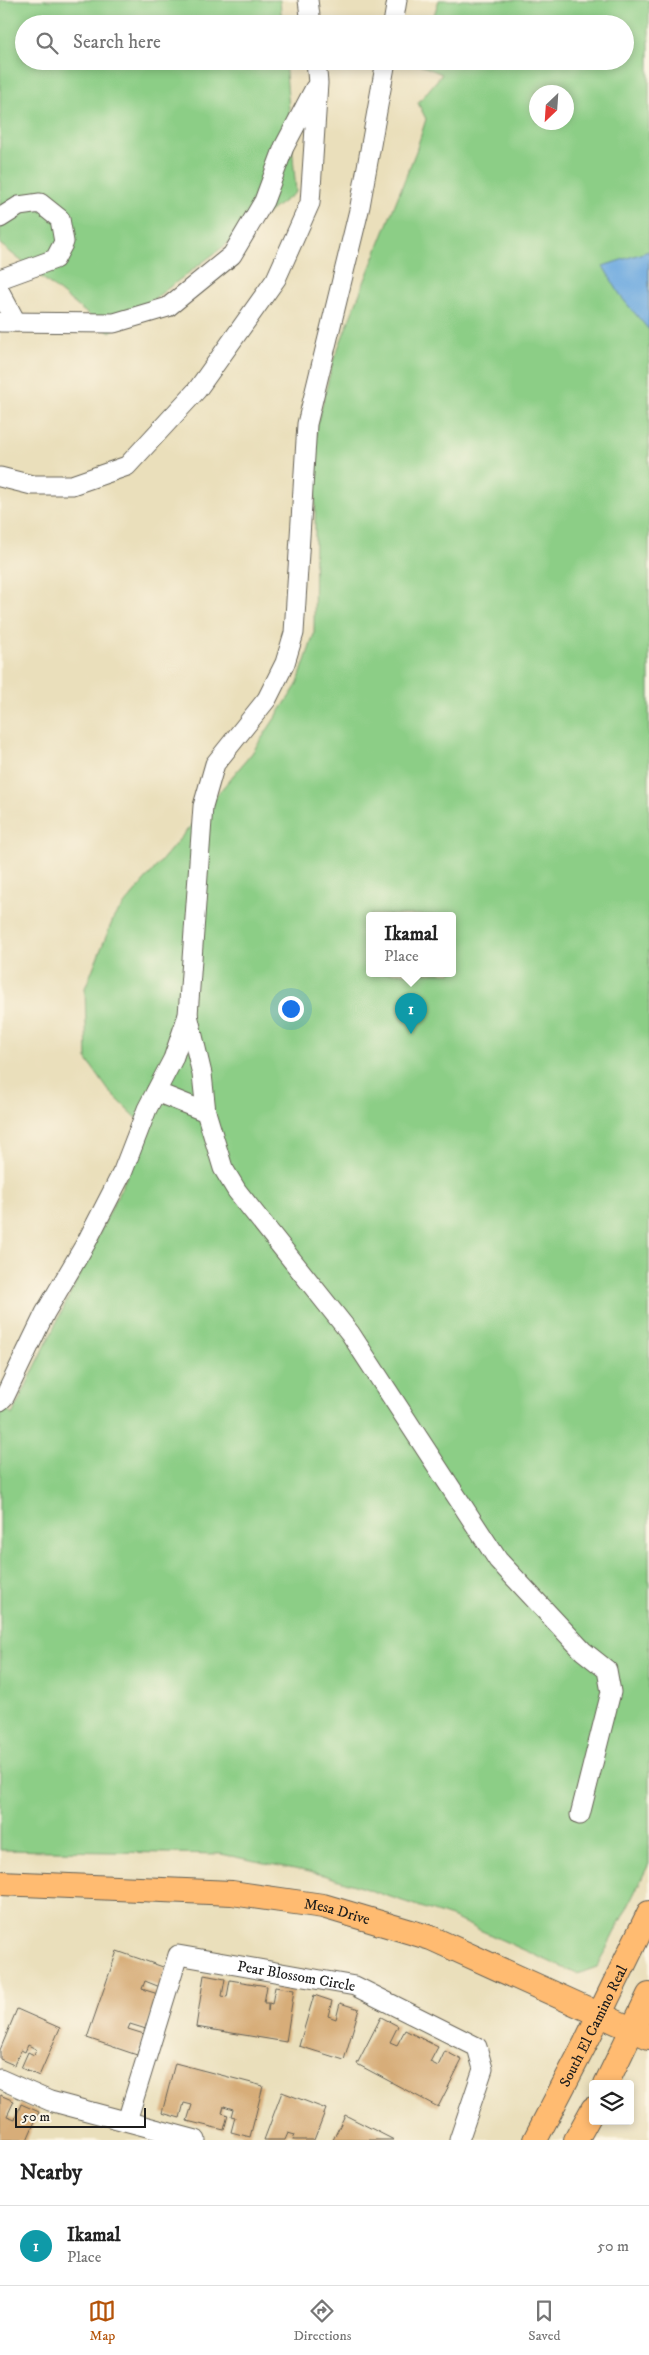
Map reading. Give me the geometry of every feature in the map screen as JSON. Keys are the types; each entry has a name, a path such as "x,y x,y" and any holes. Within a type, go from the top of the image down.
{"main road":[{"name":"Mesa Drive","path":"0,1883 232,1893 323,1906 431,1938 641,2034"},
{"name":"South El Camino Real","path":"535,2140 600,2015 649,1912"},
{"path":"609,2080 641,2034 649,1995"},
{"path":"576,2140 589,2116"}],"street":[{"path":"308,0 310,15"},
{"path":"394,15 397,0"},
{"path":"0,477 32,485 72,485 127,466 197,390 276,279 310,203 318,83 317,70"},
{"path":"0,1401 5,1396 45,1313 86,1243 123,1172 147,1109 173,1059 188,1015 203,806 215,764 267,698 285,663 294,633 307,424 360,206 384,70"},
{"path":"0,292 8,322 114,323 168,307 232,255 264,200 284,146 318,83"},
{"path":"0,218 18,206 40,204 60,219 64,242 55,259 0,279"},
{"path":"188,1015 202,1074 206,1112 223,1168 236,1192 350,1333 498,1560 583,1651 607,1670 611,1692 580,1815"},
{"path":"156,1092 206,1112"},
{"name":"Pear Blossom Circle","path":"127,2121 178,1955 355,1986 477,2047 483,2069 459,2140"},
{"path":"0,2079 50,2101 196,2140"}],"green space":[{"path":"0,0 280,0 281,15 15,15 15,70 286,70 296,192 110,332 0,244"},
{"path":"439,0 649,0 649,1864 597,1967 577,1974 451,1917 324,1875 221,1854 0,1850 0,1400 12,1415 149,1130 109,1091 87,1060 85,988 114,917 252,753 297,685 314,634 316,430 333,361 416,151 426,119 418,103 442,74 432,70 634,70 634,15 434,15"}],"water":[{"path":"649,251 649,330 622,298 603,266"}],"building":[{"path":"117,1951 166,1968 160,1987 145,1981 142,1989 158,1994 146,2029 130,2024 128,2029 144,2034 137,2055 87,2038"},
{"path":"204,1975 225,1979 222,1996 227,1997 230,1980 267,1986 264,2003 268,2003 268,2011 269,2003 272,2004 275,1987 294,1990 286,2042 196,2027"},
{"path":"314,1995 332,2001 328,2016 336,2019 340,2003 359,2009 344,2060 299,2046"},
{"path":"17,2009 60,2028 39,2076 21,2068 28,2052 34,2055 36,2049 28,2045 25,2052 21,2050 14,2065 0,2059 0,2050"},
{"path":"381,2017 398,2026 390,2042 397,2045 405,2030 438,2047 430,2062 438,2066 445,2051 462,2060 438,2107 357,2064"},
{"path":"175,2063 263,2086 250,2137 231,2132 235,2117 231,2116 233,2109 224,2106 222,2113 228,2115 224,2130 187,2121 192,2105 184,2103 180,2118 162,2113"},
{"path":"282,2092 326,2109 314,2140 293,2140 295,2135 288,2133 285,2140 264,2140"},
{"path":"0,2095 14,2101 7,2116 15,2119 21,2104 39,2112 27,2140 0,2140"},
{"path":"345,2115 394,2140 333,2140"}],"place":[{"name":"Ikamal","path":"411,1034"}]}
